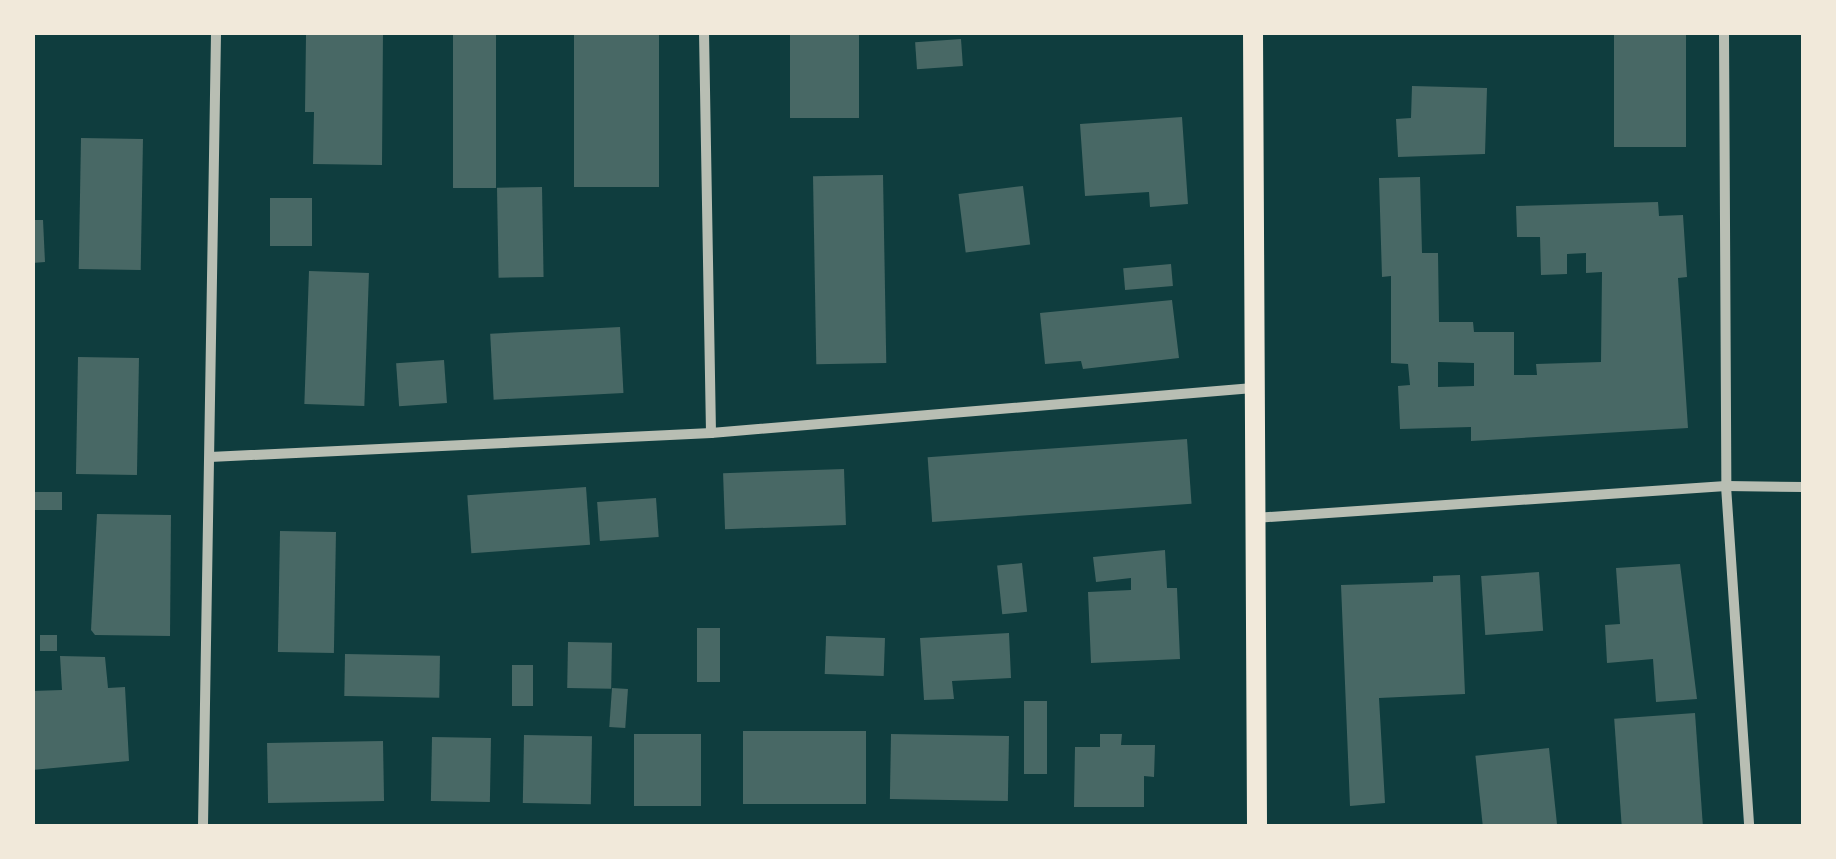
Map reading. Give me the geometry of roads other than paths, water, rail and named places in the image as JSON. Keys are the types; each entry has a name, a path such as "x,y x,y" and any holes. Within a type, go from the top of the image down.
{"main road":[{"path":"1254,32 1257,826"}],"street":[{"path":"202,826 216,32"},
{"path":"704,32 711,432"},
{"path":"1724,32 1726,486 1748,826"},
{"path":"210,457 711,432 1253,388"},
{"path":"1254,518 1726,486 1804,487"}]}
